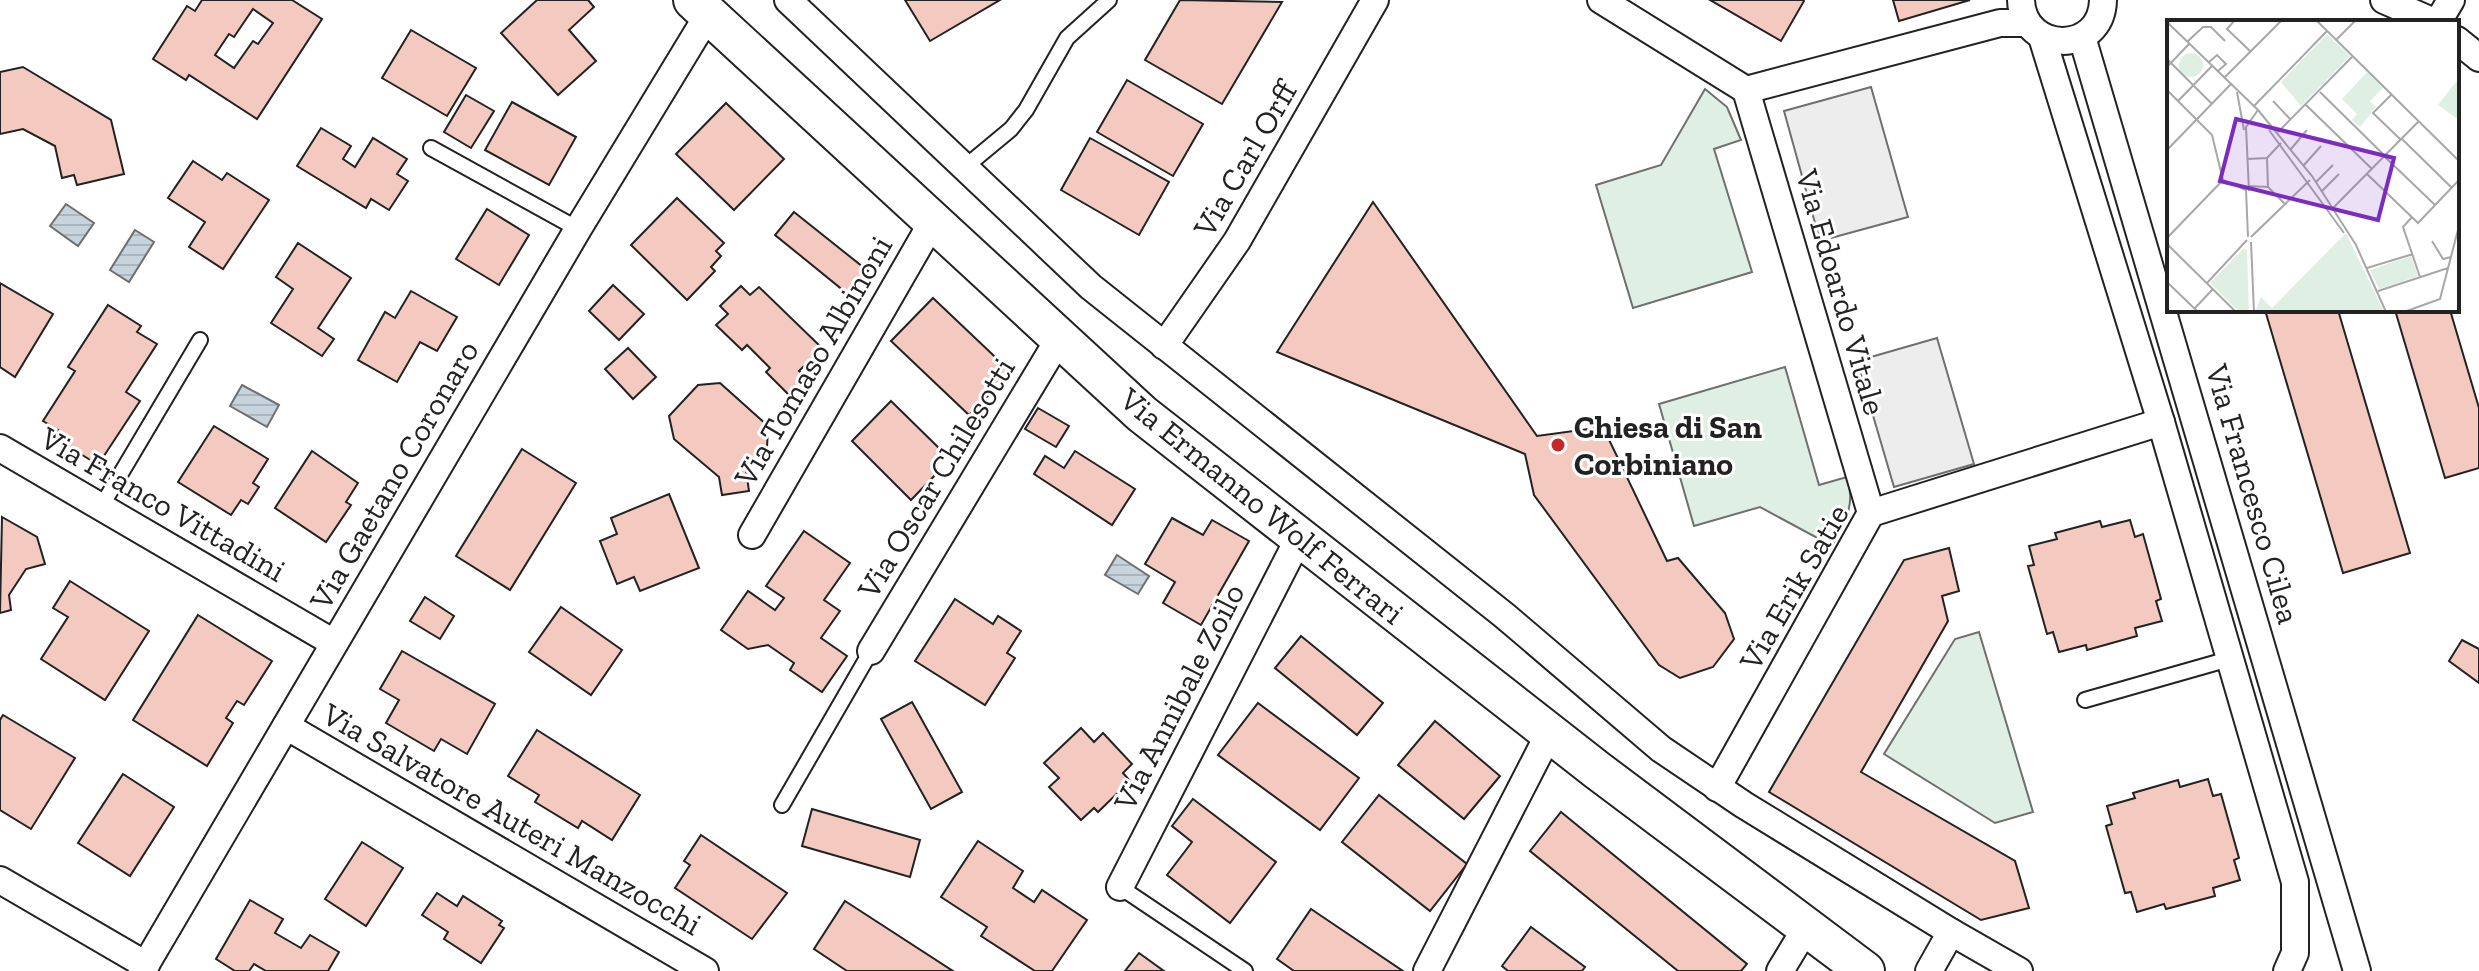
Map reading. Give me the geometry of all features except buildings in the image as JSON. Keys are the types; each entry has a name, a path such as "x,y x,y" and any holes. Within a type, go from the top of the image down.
{"street":[{"name":"Via Ermanno Wolf Ferrari","path":"788,0 1073,271 1505,616 1661,749 1717,788 2019,971"},
{"name":"Via Carl Orff","path":"1164,346 1237,241 1375,0"},
{"path":"1601,0 1746,90 2028,16"},
{"path":"2384,0 2431,20"},
{"path":"2437,20 2451,0"},
{"path":"2028,16 2055,42 2082,37 2093,29 2106,2"},
{"name":"Via Ermanno Wolf Ferrari","path":"701,8 1142,414 1550,732 1865,971"},
{"name":"Via Gaetano Coronaro","path":"144,968 578,229 701,8"},
{"path":"2028,16 2161,422 2295,882 2295,953 2287,971"},
{"name":"Via Francesco Cilea","path":"2082,37 2357,971"},
{"path":"2459,42 2479,58"},
{"name":"Via Edoardo Vitale","path":"1746,90 1871,513"},
{"name":"Via Tomaso Albinoni","path":"752,535 933,221"},
{"name":"Via Oscar Chilesotti","path":"871,651 1059,339"},
{"name":"Via Erik Satie","path":"1717,788 1871,513 2161,422"},
{"name":"Via Franco Vittadini","path":"0,448 334,643"},
{"name":"Via Annibale Zoilo","path":"1120,887 1299,538"},
{"name":"Via Salvatore Auteri Manzocchi","path":"286,726 705,971"},
{"path":"1427,971 1550,732"},
{"path":"0,880 144,968"},
{"path":"1780,971 1806,928"},
{"path":"1929,971 1951,932"}],"lane":[{"path":"964,168 1011,129 1026,110 1067,38 1109,0"},
{"path":"431,148 578,229"},
{"path":"101,507 200,340"},
{"path":"782,805 871,651"},
{"path":"2085,700 2229,659"},
{"path":"1120,887 1245,971"}],"green space":[{"path":"1705,89 1727,107 1741,140 1714,149 1752,272 1633,308 1596,185 1661,165"},
{"path":"1785,367 1819,485 1847,477 1850,505 1832,546 1760,507 1694,526 1659,404"},
{"path":"1979,632 2033,812 1995,823 1884,754 1955,639"}],"shaded area":[{"path":"1871,87 1908,217 1820,241 1784,111"},
{"path":"66,204 94,223 78,246 50,226"},
{"path":"135,230 154,242 129,282 110,270"},
{"path":"1937,338 1974,464 1894,487 1857,361"},
{"path":"242,385 279,405 267,427 230,406"},
{"path":"1117,555 1149,576 1138,594 1105,575"}],"place":[{"name":"Chiesa di San Corbiniano","path":"1558,445"}]}
